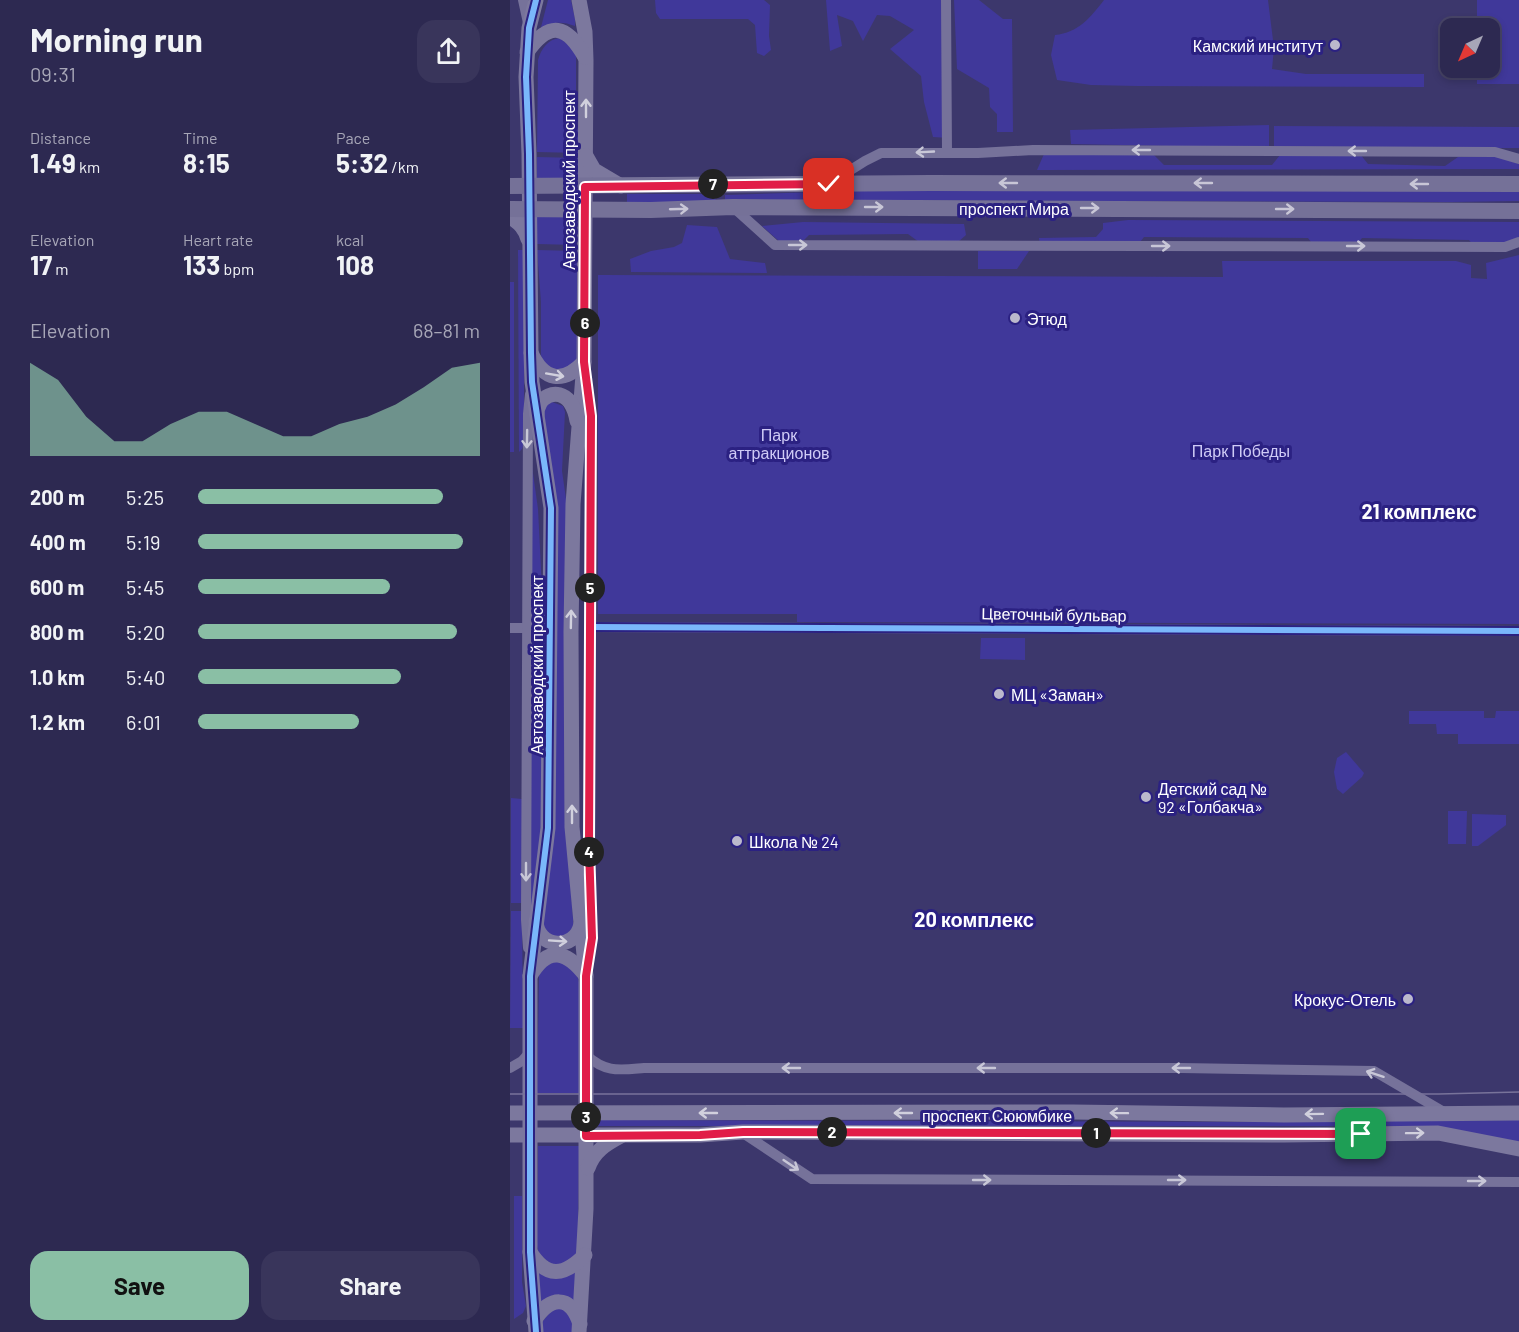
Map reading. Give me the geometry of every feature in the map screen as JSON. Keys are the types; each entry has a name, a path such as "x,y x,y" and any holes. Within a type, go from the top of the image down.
{"main road":[{"path":"731,184 720,189 715,199 719,203 733,207"},
{"name":"проспект Мира","path":"510,186 1519,184"},
{"name":"проспект Мира","path":"510,209 733,207 1519,211"}],"street":[{"path":"523,0 530,28"},
{"name":"Автозаводский проспект","path":"535,1326 530,1252 530,976 548,828 551,508 532,382 531,353 530,186 526,77 530,28 536,0"},
{"name":"Автозаводский проспект","path":"579,0 585,32 586,155 584,362 573,524 572,816 586,976 585,1255 580,1328"},
{"path":"946,0 947,152"},
{"path":"527,52 542,34 551,30 561,30 569,34 577,43 586,60"},
{"path":"829,184 865,160 881,153 978,153 1033,150 1495,152 1519,159"},
{"path":"586,155 594,171 621,186"},
{"path":"733,207 775,245 1505,247 1519,242"},
{"path":"585,248 592,225 605,214 621,209"},
{"path":"510,217 525,231 530,247"},
{"path":"531,353 537,366 546,374 555,377 571,374 584,362"},
{"path":"584,362 591,416 589,848 592,938 586,976"},
{"path":"530,976 526,920 526,628 528,414 532,382"},
{"path":"537,418 539,404 543,399 548,395 562,396 573,408 579,426"},
{"name":"Цветочный бульвар","path":"589,627 1519,631"},
{"path":"510,628 526,628"},
{"path":"536,918 537,931 545,939 555,942 573,940 582,921"},
{"path":"530,976 540,961 555,954 572,960 586,976"},
{"path":"510,1068 522,1061 530,1052"},
{"path":"586,1055 600,1067 615,1070 644,1068 1181,1068 1374,1071 1444,1112"},
{"path":"510,1112 525,1098 530,1083"},
{"path":"586,1084 591,1094 602,1106 621,1114"},
{"name":"проспект Сююмбике","path":"510,1112 621,1114 1073,1112 1284,1115 1519,1113"},
{"path":"743,1132 812,1179 1519,1182"},
{"name":"проспект Сююмбике","path":"510,1135 700,1135 743,1132 1284,1135 1438,1133 1519,1149"},
{"path":"586,1174 595,1154 622,1136"},
{"path":"510,1140 522,1151 530,1168"},
{"path":"530,1252 538,1265 550,1271 563,1272 574,1266 585,1255"},
{"path":"535,1326 546,1305 553,1301 561,1301 574,1309 580,1328"}],"green space":[{"path":"548,0 571,0 575,26 556,23 540,31"},
{"path":"655,0 764,0 770,5 771,50 764,56 757,53 755,25 748,19 660,19 656,13"},
{"path":"826,0 943,0 949,138 933,137 924,102 921,76 890,49 914,30 890,16 877,15 863,41 853,21 837,15 842,46 830,51"},
{"path":"954,0 979,0 1003,19 1012,19 1013,132 997,132 997,114 990,107 989,88 957,69"},
{"path":"1104,0 1268,0 1274,48 1272,69 1306,74 1424,74 1424,87 1137,86 1091,85 1057,80 1051,55 1055,35 1077,28"},
{"path":"1477,0 1519,0 1519,84 1477,84 1477,78 1500,78 1500,18 1477,18"},
{"path":"560,38 576,51 576,111 580,153 537,152 538,60 546,45"},
{"path":"1269,125 1269,148 1071,144 1070,130"},
{"path":"1274,126 1519,127 1519,148 1274,148"},
{"path":"1044,154 1154,155 1164,165 1272,165 1280,155 1360,154 1368,164 1445,166 1458,157 1496,156 1519,164 1519,169 1037,170"},
{"path":"537,157 580,158 579,179 537,179"},
{"path":"1519,190 1519,201 1451,202 725,200 725,195 849,191"},
{"path":"627,194 715,194 716,203 627,203"},
{"path":"537,216 576,216 576,245 537,244"},
{"path":"1128,220 1519,222 1519,240 1475,247 1469,240 1362,238 1356,246 1314,246 1308,238 1144,237 1137,246 1040,245 1039,238 1096,237 1103,229 1103,223"},
{"path":"803,222 964,224 966,235 958,242 919,242 908,234 809,235 801,243 780,242 762,226"},
{"path":"687,225 717,227 730,259 765,263 767,273 631,272 630,259 682,243"},
{"path":"518,250 524,250 524,443 519,452"},
{"path":"537,250 577,251 577,361 571,368 551,371 542,359"},
{"path":"978,251 1029,251 1017,269 978,269"},
{"name":"Парк Победы","path":"1519,255 1519,624 797,622 797,614 598,614 598,275 1223,277 1222,261 1456,261 1471,265 1471,278 1487,279 1486,263"},
{"path":"510,282 514,282 514,452 510,452"},
{"path":"552,402 563,406 565,412 562,471 566,499 567,826 574,934 560,939 540,929 553,833 541,408"},
{"path":"530,452 538,509 544,629 530,629"},
{"path":"981,638 1025,638 1025,660 980,659"},
{"path":"530,699 539,703 544,728 543,824 531,913 530,907"},
{"path":"1409,711 1484,711 1484,718 1495,718 1496,711 1519,711 1519,744 1458,744 1458,734 1437,734 1436,724 1409,724"},
{"path":"1346,752 1364,773 1343,794 1337,789 1334,772 1337,758"},
{"path":"511,798 522,799 522,903 511,903"},
{"path":"1448,811 1467,811 1466,844 1448,844"},
{"path":"1472,814 1506,815 1506,825 1478,846 1472,846"},
{"path":"511,911 522,911 523,1028 510,1028"},
{"path":"562,961 577,975 579,982 579,1093 537,1093 539,975 547,963"},
{"path":"594,1120 1261,1122 1519,1120 1519,1143 1433,1126 594,1126"},
{"path":"538,1146 579,1146 577,1255 557,1268 539,1255 537,1245"},
{"path":"514,1196 522,1196 522,1282 526,1306 523,1313 514,1319"},
{"path":"538,1268 578,1270 575,1303 540,1303"},
{"path":"556,1305 571,1313 573,1332 543,1332 542,1322"}],"tram line":[{"path":"510,1094 1439,1094 1519,1092"}],"cycle path":[{"path":"536,0 529,28 526,77 531,353 532,382 551,508 548,828 530,976 530,1252 536,1332"},
{"path":"589,627 1519,631"}],"place":[{"name":"Камский институт","path":"1335,45"},
{"name":"Этюд","path":"1015,318"},
{"name":"МЦ «Заман»","path":"999,694"},
{"name":"Детский сад № 92 «Голбакча»","path":"1146,797"},
{"name":"Школа № 24","path":"737,841"},
{"name":"Крокус-Отель","path":"1408,999"}],"district":[{"name":"21 комплекс","path":"1419,511"},
{"name":"20 комплекс","path":"974,919"}],"route":[{"path":"829,184 585,187 584,362 591,416 589,848 592,938 586,976 586,1136 700,1135 743,1132 1361,1134"}],"park label":[{"name":"Парк аттракционов","path":"779,443"}]}
